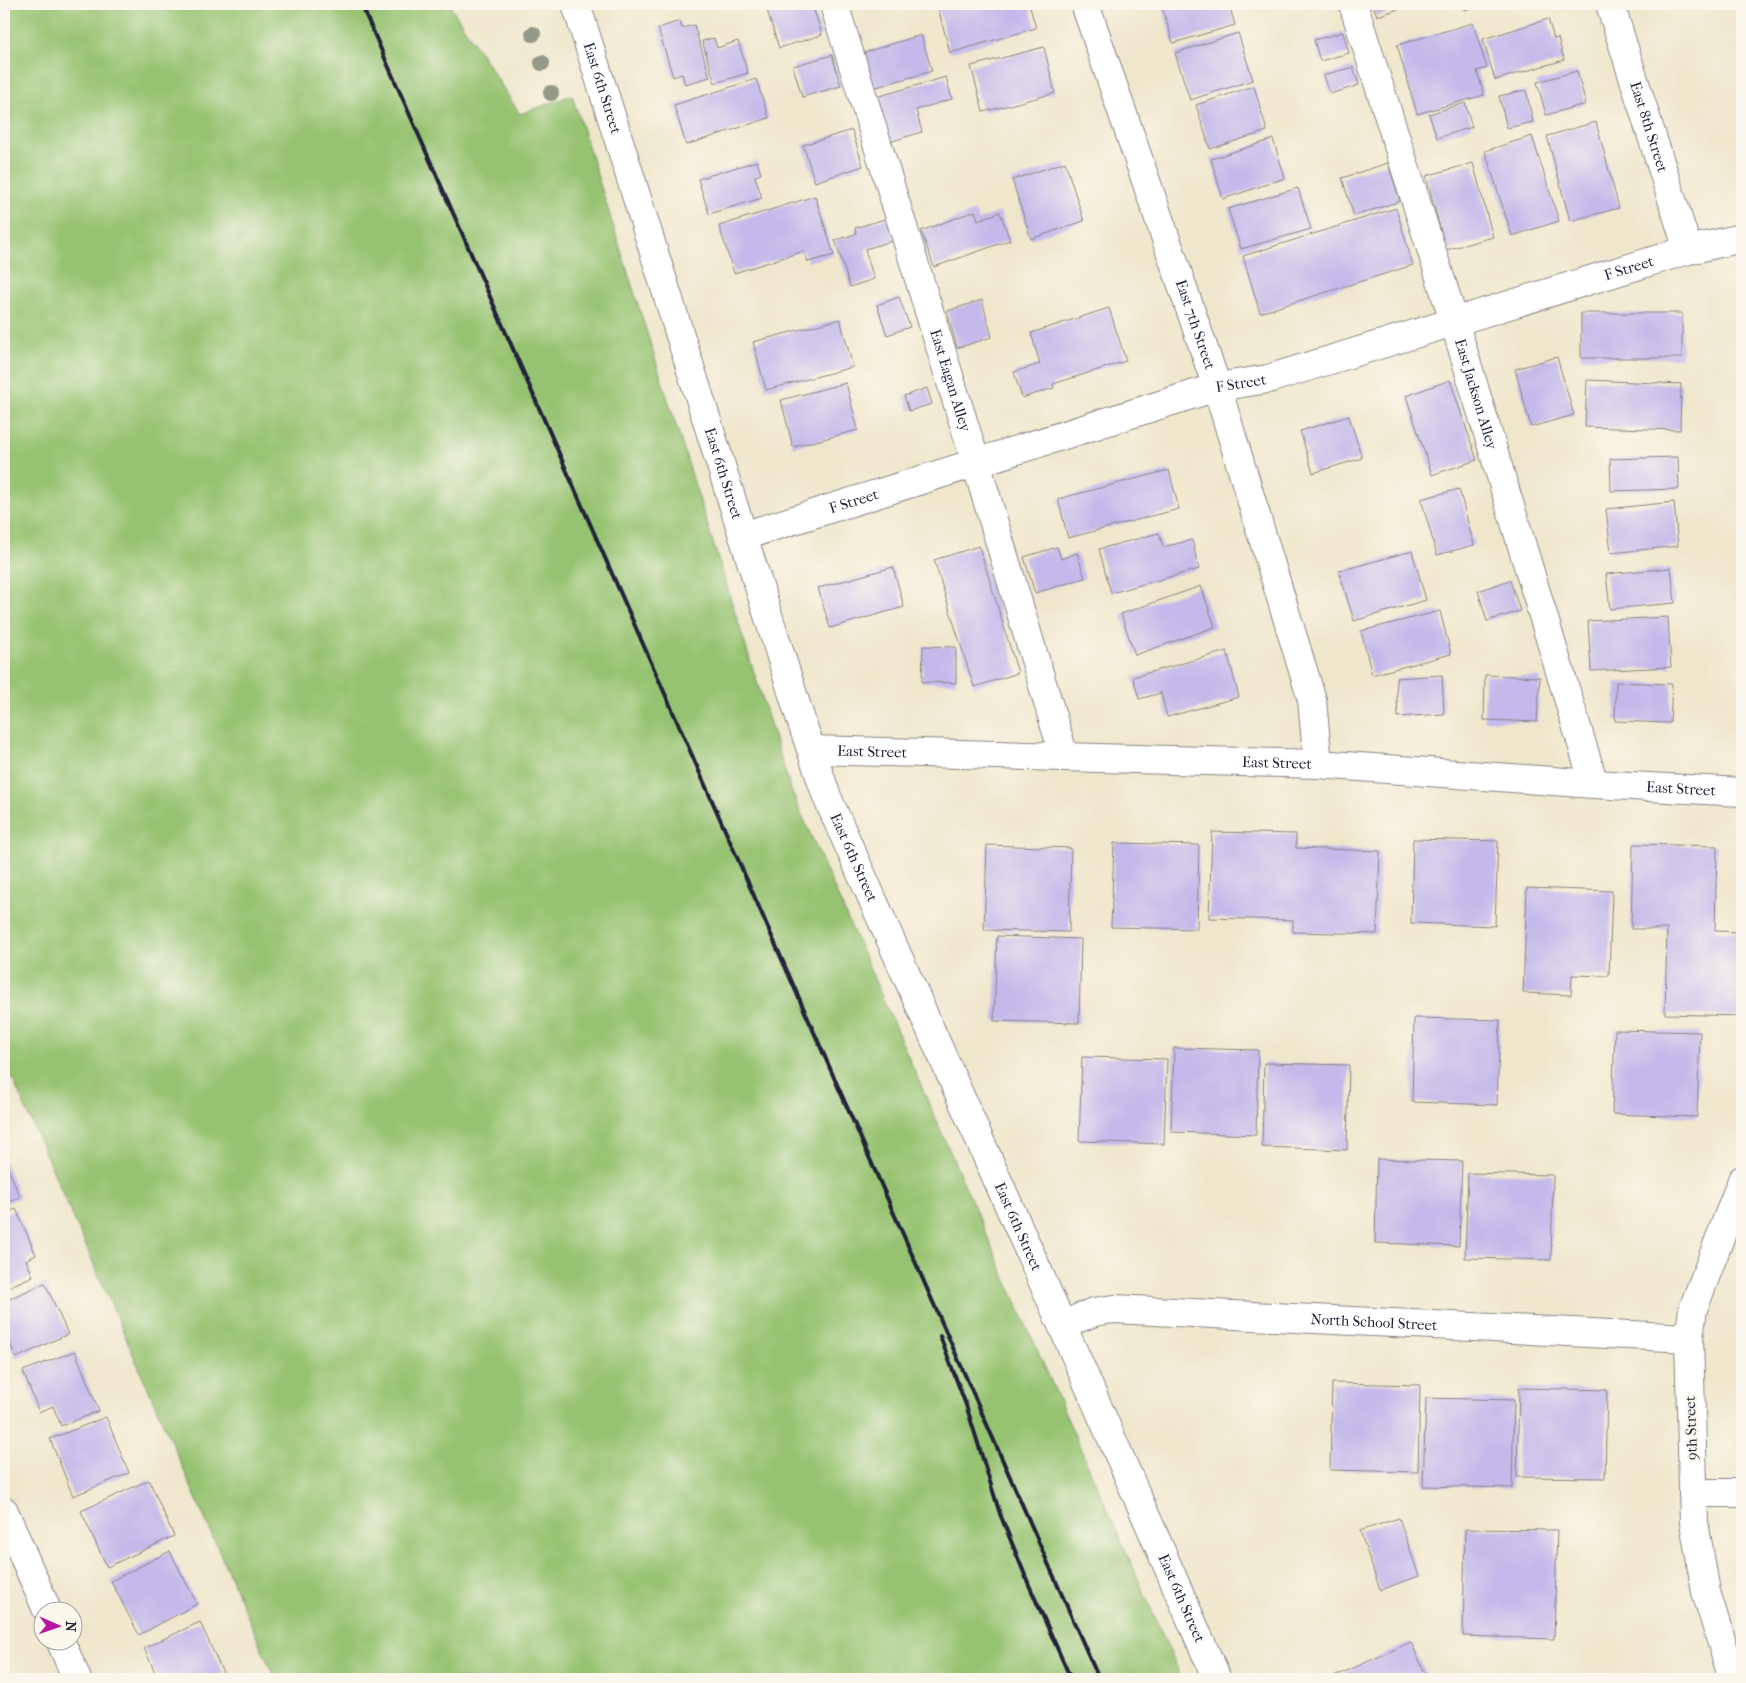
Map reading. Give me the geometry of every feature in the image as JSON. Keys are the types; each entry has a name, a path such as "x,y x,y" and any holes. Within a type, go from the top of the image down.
{"street":[{"name":"East 6th Street","path":"576,4 743,536 828,797 1217,1679"},
{"name":"East Eagan Alley","path":"834,4 976,463 1064,756"},
{"name":"East 7th Street","path":"1085,4 1217,387 1312,700 1318,764"},
{"name":"East Jackson Alley","path":"1353,4 1454,321 1594,784"},
{"name":"East 8th Street","path":"1610,4 1688,250"},
{"name":"F Street","path":"743,536 1217,387 1268,379 1688,250 1742,238"},
{"name":"East Street","path":"812,750 1318,764 1594,784 1742,792"},
{"name":"9th Street","path":"1737,1679 1729,1666 1706,1592 1694,1522 1688,1338 1693,1309 1742,1180"},
{"name":"North School Street","path":"1062,1325 1104,1310 1149,1310 1688,1338"},
{"path":"1693,1493 1742,1494"},
{"path":"4,1511 43,1600"},
{"path":"64,1650 77,1679"}],"green space":[{"path":"4,4 449,4 520,114 572,95 791,790 1182,1679 275,1679 4,1059"}],"building":[{"path":"765,4 812,4 822,35 779,48"},
{"path":"937,4 1029,4 1036,28 950,53"},
{"path":"1175,4 1229,4 1235,25 1173,43 1162,7"},
{"path":"1373,4 1400,4 1402,8 1377,16"},
{"path":"1463,4 1488,4 1464,10"},
{"path":"1548,19 1554,39 1558,38 1564,60 1495,80 1483,39"},
{"path":"680,21 682,28 694,25 710,77 685,84 682,74 673,77 658,28"},
{"path":"1473,23 1487,68 1477,71 1484,95 1417,114 1397,45"},
{"path":"1343,32 1349,53 1320,61 1314,40"},
{"path":"1238,33 1253,80 1190,100 1175,53"},
{"path":"921,35 932,71 873,88 862,53"},
{"path":"714,38 717,48 738,41 748,73 715,83 702,41"},
{"path":"1044,47 1055,93 983,112 971,66"},
{"path":"832,55 841,86 802,97 793,66"},
{"path":"1353,67 1359,85 1330,94 1324,75"},
{"path":"1577,71 1586,104 1546,115 1537,82"},
{"path":"946,77 952,99 916,110 922,132 889,142 876,97"},
{"path":"756,79 769,118 686,145 674,105"},
{"path":"1254,86 1267,131 1210,149 1196,105"},
{"path":"1526,90 1533,122 1507,128 1499,96"},
{"path":"1465,103 1472,127 1437,138 1429,114"},
{"path":"1596,122 1619,208 1570,221 1547,136"},
{"path":"852,130 863,166 815,182 803,145"},
{"path":"1532,136 1559,221 1512,236 1485,151"},
{"path":"1273,139 1285,178 1223,199 1211,159"},
{"path":"757,161 761,174 755,176 762,198 709,214 698,179"},
{"path":"1065,162 1084,221 1031,239 1012,180"},
{"path":"1388,163 1400,201 1354,216 1342,178"},
{"path":"1473,163 1493,237 1446,250 1426,176"},
{"path":"1298,188 1311,229 1241,249 1228,209"},
{"path":"815,196 834,255 808,262 804,251 734,273 719,226"},
{"path":"1396,208 1413,265 1260,313 1243,256"},
{"path":"975,211 978,220 1000,212 1010,240 934,267 921,231"},
{"path":"888,218 895,240 865,249 874,279 850,287 835,240 856,234 855,228"},
{"path":"899,297 910,327 887,335 877,305"},
{"path":"982,300 992,337 957,348 947,311"},
{"path":"1109,308 1126,361 1053,384 1054,388 1022,398 1014,372 1040,364 1031,333"},
{"path":"1581,313 1682,313 1682,358 1581,358"},
{"path":"840,319 853,367 766,390 753,342"},
{"path":"1557,357 1574,415 1531,427 1515,369"},
{"path":"1450,380 1477,460 1432,475 1406,396"},
{"path":"1587,380 1681,384 1680,430 1585,427"},
{"path":"846,383 858,430 793,447 781,400"},
{"path":"927,388 932,404 909,411 904,396"},
{"path":"1349,416 1362,458 1313,473 1300,431"},
{"path":"1678,457 1679,489 1611,491 1610,459"},
{"path":"1169,470 1179,509 1068,538 1058,499"},
{"path":"1459,489 1474,545 1437,555 1421,499"},
{"path":"1674,502 1678,546 1611,553 1606,509"},
{"path":"1159,533 1163,547 1192,540 1199,569 1111,593 1099,549"},
{"path":"979,546 1018,673 974,687 934,560"},
{"path":"1057,547 1061,559 1077,553 1085,578 1035,593 1024,557"},
{"path":"1412,551 1426,600 1354,621 1339,571"},
{"path":"893,567 904,607 830,628 818,588"},
{"path":"1671,568 1675,603 1610,609 1606,574"},
{"path":"1510,580 1520,611 1487,621 1478,591"},
{"path":"1201,586 1215,627 1135,655 1121,614"},
{"path":"1440,611 1451,654 1372,675 1361,631"},
{"path":"1668,617 1671,667 1591,671 1588,621"},
{"path":"923,646 956,647 956,683 922,682"},
{"path":"1227,651 1239,697 1167,717 1161,693 1139,699 1133,677"},
{"path":"1442,675 1444,714 1398,717 1396,678"},
{"path":"1485,675 1540,677 1537,722 1484,720"},
{"path":"1616,682 1672,684 1670,723 1615,721"},
{"path":"1212,832 1296,834 1296,848 1380,851 1377,934 1293,932 1293,920 1209,918"},
{"path":"1413,839 1498,841 1495,926 1411,923"},
{"path":"1114,843 1199,845 1197,929 1111,927"},
{"path":"1633,844 1717,846 1715,931 1742,932 1742,1016 1665,1014 1667,929 1631,929"},
{"path":"987,845 1071,848 1069,932 984,930"},
{"path":"1527,888 1612,891 1609,976 1572,975 1571,995 1523,993"},
{"path":"997,936 1081,939 1079,1023 994,1021"},
{"path":"1414,1018 1500,1020 1497,1105 1412,1102"},
{"path":"1615,1030 1700,1032 1697,1117 1612,1114"},
{"path":"1174,1048 1258,1050 1256,1135 1171,1132"},
{"path":"1082,1057 1167,1059 1164,1144 1079,1141"},
{"path":"1264,1063 1349,1065 1347,1150 1262,1147"},
{"path":"4,1159 20,1197 4,1204"},
{"path":"1377,1159 1462,1161 1459,1246 1375,1243"},
{"path":"1468,1173 1553,1175 1551,1260 1465,1258"},
{"path":"16,1209 36,1255 26,1260 33,1276 4,1289 4,1214"},
{"path":"45,1283 68,1334 16,1358 4,1329 4,1301"},
{"path":"75,1351 99,1411 61,1426 53,1406 39,1412 23,1371"},
{"path":"1332,1383 1420,1385 1418,1472 1330,1470"},
{"path":"1519,1388 1607,1390 1605,1478 1517,1477"},
{"path":"1426,1398 1514,1400 1512,1488 1423,1486"},
{"path":"106,1417 129,1473 73,1496 50,1439"},
{"path":"149,1480 174,1536 107,1567 81,1511"},
{"path":"1399,1518 1419,1576 1380,1590 1360,1531"},
{"path":"1465,1529 1557,1530 1554,1639 1463,1636"},
{"path":"170,1551 197,1604 139,1635 111,1581"},
{"path":"200,1622 223,1673 209,1679 158,1679 144,1648"},
{"path":"1411,1642 1428,1679 1329,1679"}],"railway":[{"path":"361,4 1099,1679"},
{"path":"940,1336 966,1405 1000,1514 1071,1679"}]}
